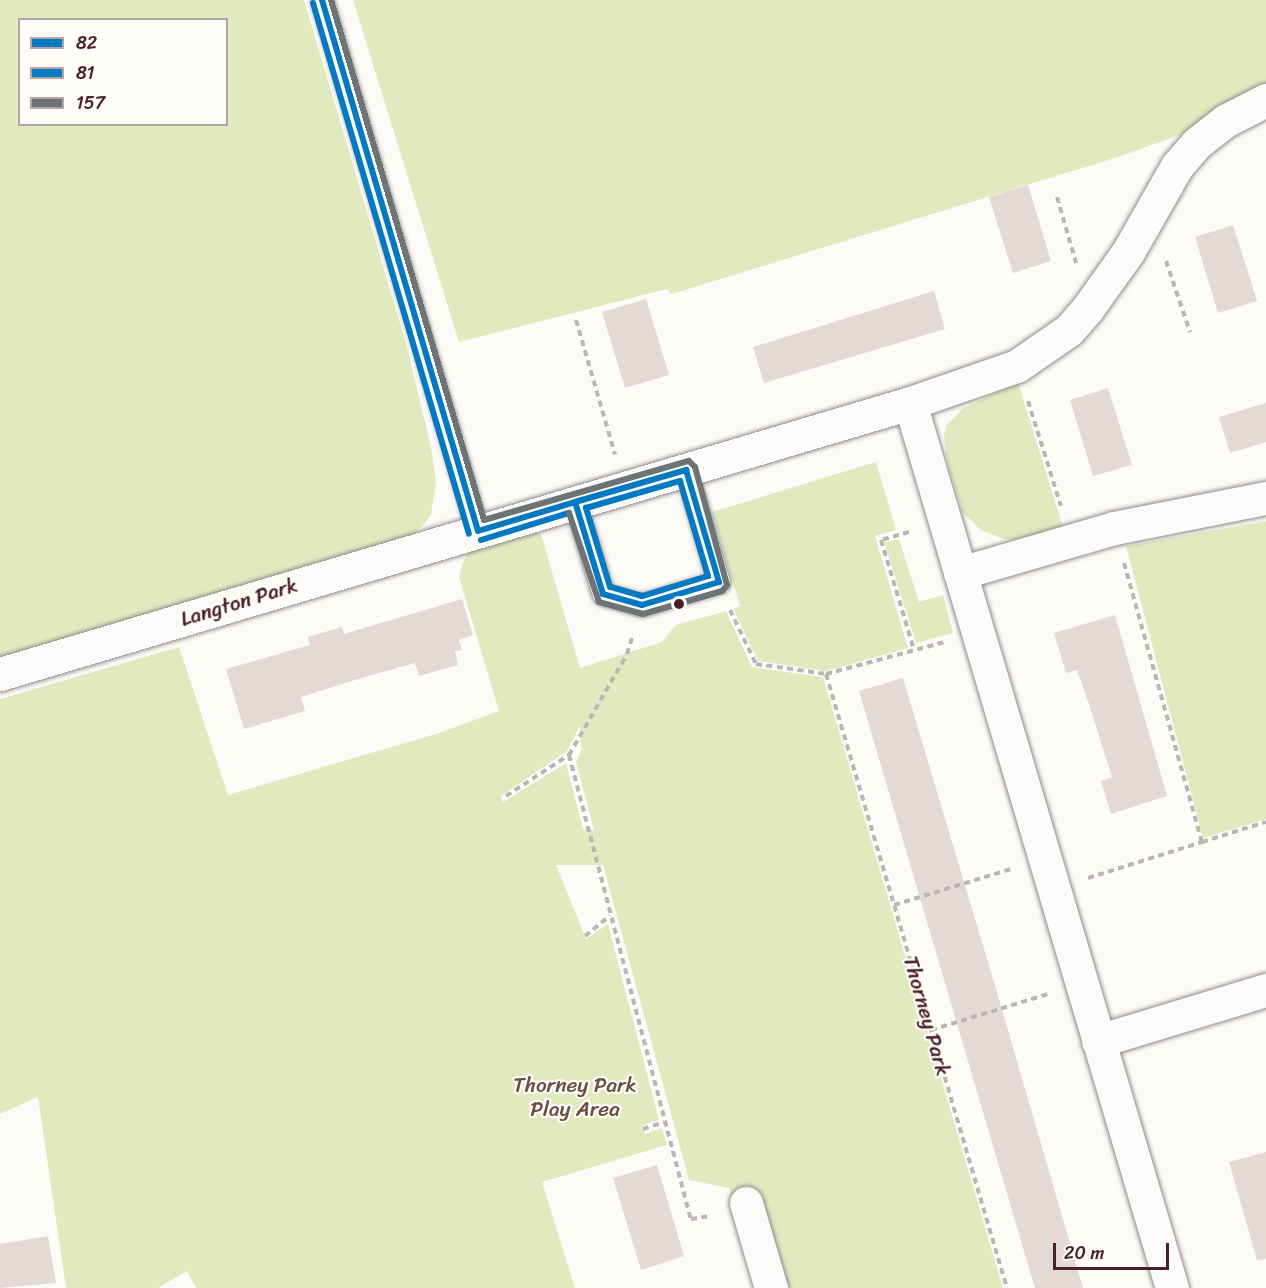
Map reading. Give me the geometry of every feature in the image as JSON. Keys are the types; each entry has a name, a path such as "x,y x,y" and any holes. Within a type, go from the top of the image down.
{"street":[{"path":"477,531 910,403 1017,366 1052,344 1089,308 1108,285 1177,166 1197,143 1225,121 1266,100"},
{"path":"910,403 1172,1288"},
{"path":"960,573 1114,528 1266,498"},
{"name":"Langton Park","path":"0,674 477,531"},
{"path":"1098,1041 1266,990"},
{"path":"746,1203 771,1288"}],"lane":[{"path":"322,0 477,531"},
{"path":"575,502 603,594 642,605 719,582 686,470"}],"path":[{"path":"1057,197 1089,308"},
{"path":"1150,212 1190,332"},
{"path":"576,320 625,488"},
{"path":"1017,366 1072,539"},
{"path":"914,651 881,540 945,521"},
{"path":"1114,528 1202,842"},
{"path":"719,582 756,664 826,674 977,633"},
{"path":"506,796 569,755 627,654 642,605"},
{"name":"Thorney Park","path":"826,674 1007,1288"},
{"path":"569,755 691,1219 708,1213 711,1223"},
{"path":"894,905 1202,842 1266,822"},
{"path":"585,936 610,916"},
{"path":"931,1030 1082,984"},
{"path":"643,1129 664,1122"}],"green space":[{"path":"0,0 304,0 407,347 431,447 436,482 431,515 411,539 0,659"},
{"path":"353,0 1266,0 1266,83 1199,128 1118,157 672,294 667,289 459,342"},
{"path":"1018,382 1063,527 1019,539 1004,539 981,530 963,513 947,461 944,435 946,426 962,409"},
{"path":"876,462 896,530 875,536 908,648 826,671 758,661 733,609 740,606 712,512"},
{"path":"1266,521 1266,819 1203,838 1126,546"},
{"name":"Thorney Park Play Area","path":"532,532 541,534 580,668 662,642 676,625 726,611 752,667 823,677 1003,1288 761,1288 729,1188 689,1180 603,865 556,865 586,939 608,924 659,1120 642,1126 645,1134 662,1128 667,1145 542,1182 575,1288 196,1288 187,1271 158,1288 66,1288 38,1097 0,1114 0,699 179,647 228,795 439,733 499,711 459,577 463,562 471,549","holes":["580,726 581,751 576,762 594,830 583,829 566,763 503,802 501,796 567,751"]},
{"path":"899,539 919,602 943,595 953,633 916,643 884,542"}],"building":[{"path":"1028,185 1051,261 1013,273 989,197"},
{"path":"1233,225 1257,301 1218,313 1195,237"},
{"path":"934,291 945,329 764,383 753,347"},
{"path":"646,299 669,375 625,388 602,312"},
{"path":"1108,388 1132,465 1093,476 1070,400"},
{"path":"1266,403 1266,442 1230,453 1219,417"},
{"path":"462,599 473,635 459,640 462,650 455,651 458,665 419,676 415,663 358,679 301,697 305,711 244,729 226,669 310,645 308,637 342,627 344,634"},
{"path":"1115,615 1167,796 1111,814 1101,781 1112,777 1077,670 1066,673 1054,633"},
{"path":"903,678 1083,1288 1035,1288 1026,1258 859,691"},
{"path":"1266,1152 1266,1259 1257,1260 1229,1162"},
{"path":"657,1165 684,1256 641,1270 613,1178"},
{"path":"48,1236 56,1283 0,1288 0,1244"}],"transit line":[{"name":"82","path":"322,0 478,531"},
{"name":"157","path":"331,0 484,520 689,461 695,467 727,585 722,591 643,614 599,602 569,513"},
{"name":"81","path":"313,3 469,534"},
{"name":"82","path":"686,470 719,582 642,605 603,594 575,502 686,470"},
{"name":"81","path":"680,481 708,576 642,596 610,587 586,508 680,481"},
{"name":"82","path":"478,531 575,502"},
{"name":"81","path":"481,540 569,513"}]}
